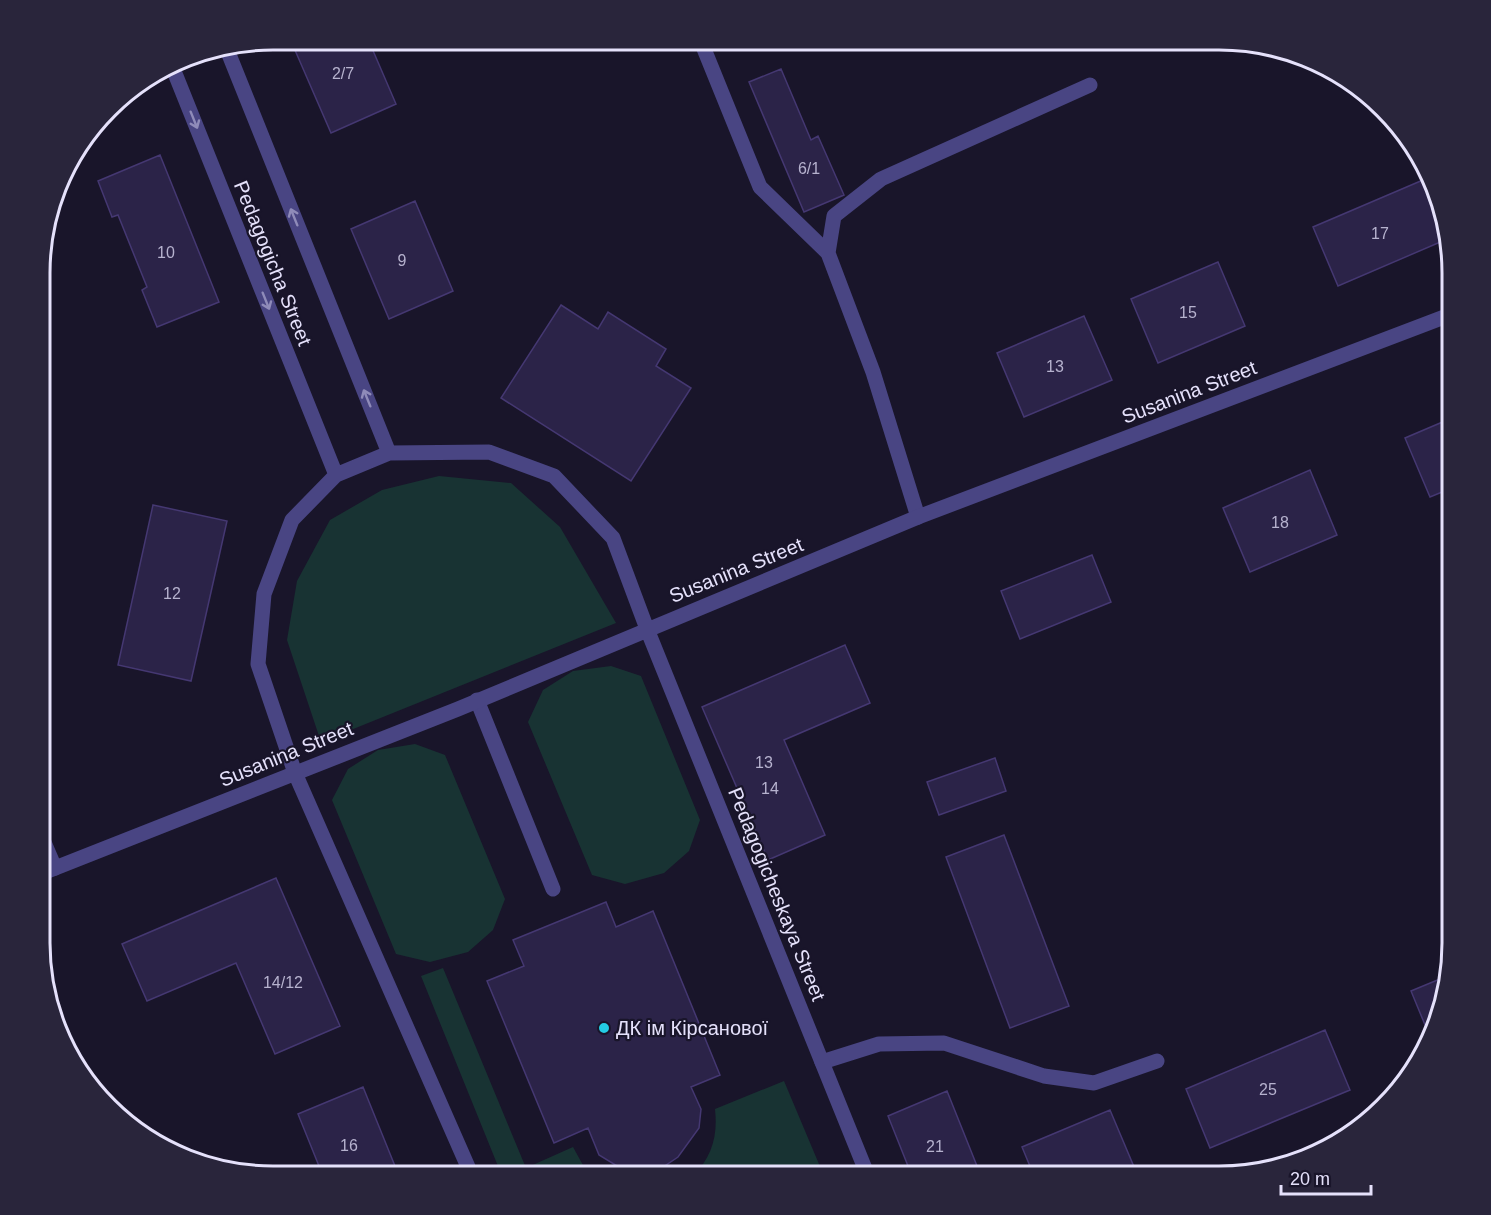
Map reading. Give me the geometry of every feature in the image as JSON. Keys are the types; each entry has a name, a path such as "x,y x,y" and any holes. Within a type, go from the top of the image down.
{"street":[{"path":"704,50 760,187 828,253 873,372 918,517"},
{"name":"Pedagogicha Street","path":"229,54 389,453"},
{"name":"Pedagogicha Street","path":"175,73 336,476"},
{"path":"828,253 834,216 881,179 1090,85"},
{"name":"Susanina Street","path":"50,870 477,700 918,517 1442,318"},
{"path":"468,1166 295,773 258,664 264,594 292,520 336,476 389,453 489,452 554,476 613,538 647,629"},
{"name":"Pedagogicheskaya Street","path":"647,629 864,1166"},
{"path":"477,700 553,889"},
{"path":"50,856 55,868"},
{"path":"822,1062 879,1044 944,1043 1044,1076 1094,1083 1157,1061"}],"green space":[{"path":"439,476 511,483 560,527 616,623 321,742 287,640 297,581 330,520 382,490"},
{"path":"611,666 641,676 700,820 689,851 664,873 625,884 592,875 528,722 543,690 573,671"},
{"path":"415,744 445,755 505,899 493,930 468,952 430,962 396,954 332,800 348,769 378,750"},
{"path":"443,968 525,1166 498,1166 421,976"},
{"path":"784,1081 820,1166 702,1166 712,1146 716,1128 715,1109"},
{"path":"573,1147 583,1166 530,1166"}],"building":[{"path":"295,50 373,50 396,104 331,133"},
{"path":"781,69 811,140 818,136 844,195 804,212 749,82"},
{"path":"160,155 219,302 157,327 142,290 147,287 118,215 112,217 98,181"},
{"path":"1422,181 1430,201 1440,242 1338,286 1313,227"},
{"path":"415,201 453,291 389,319 351,229"},
{"path":"1218,262 1245,326 1158,363 1131,299"},
{"path":"561,305 598,329 608,312 666,349 656,366 691,388 631,481 501,398"},
{"path":"1084,316 1112,380 1024,417 997,353"},
{"path":"1442,422 1442,492 1430,497 1405,438"},
{"path":"1310,470 1337,535 1250,572 1223,508"},
{"path":"153,505 227,521 191,681 118,665"},
{"path":"1092,555 1111,602 1020,639 1001,591"},
{"path":"845,645 870,703 784,740 825,835 768,860 702,707"},
{"path":"995,758 1006,791 939,815 927,782"},
{"path":"1004,835 1069,1006 1010,1028 946,857"},
{"path":"276,878 340,1026 275,1054 236,963 147,1001 122,944"},
{"name":"ДК ім Кірсанової","path":"606,902 616,927 653,911 720,1075 691,1087 701,1109 699,1128 678,1157 664,1166 617,1166 599,1155 588,1128 554,1143 487,981 524,966 513,940"},
{"path":"1438,980 1426,1026 1411,991"},
{"path":"1325,1030 1350,1090 1210,1148 1186,1089"},
{"path":"363,1087 395,1166 319,1166 298,1114"},
{"path":"947,1091 977,1166 908,1166 888,1116"},
{"path":"1110,1110 1134,1166 1030,1166 1022,1147"}],"place":[{"name":"ДК ім Кірсанової","path":"604,1028"}]}
